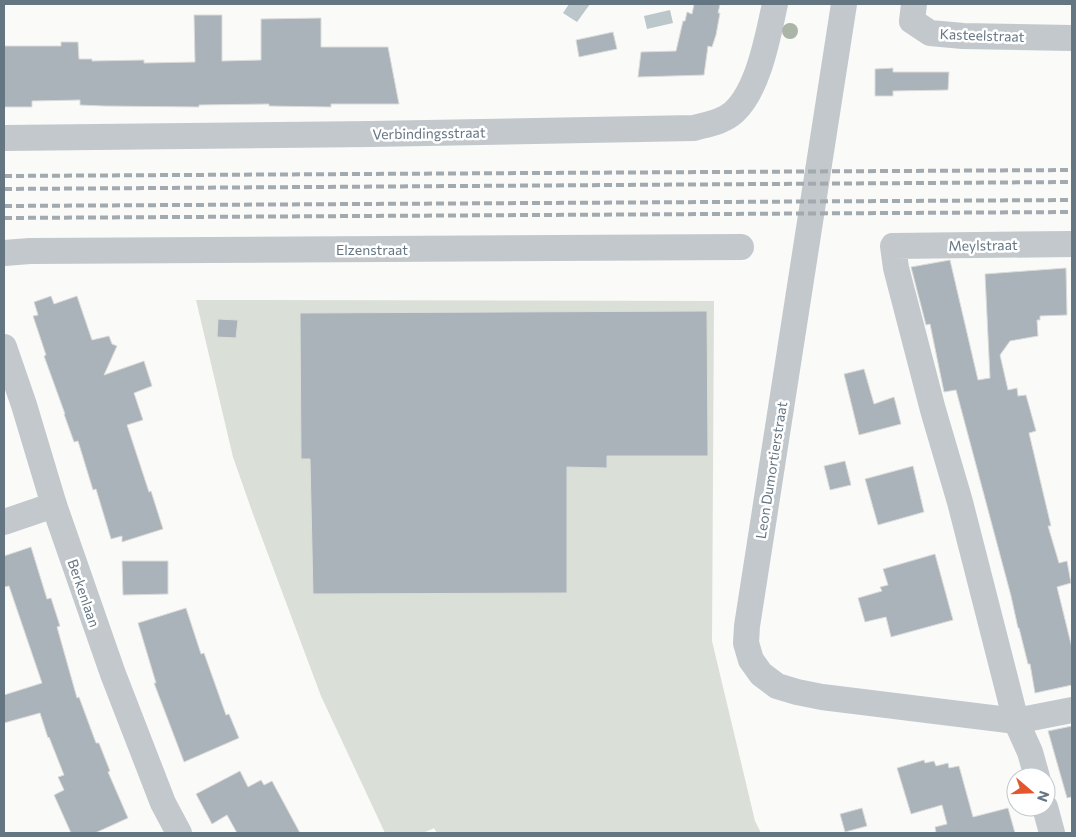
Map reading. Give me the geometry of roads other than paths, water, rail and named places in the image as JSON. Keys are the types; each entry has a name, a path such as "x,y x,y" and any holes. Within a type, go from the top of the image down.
{"street":[{"name":"Verbindingsstraat","path":"4,138 694,128 718,122 734,112 744,100 759,70 775,4"},
{"name":"Leon Dumortierstraat","path":"844,4 747,626 746,643 751,660 761,674 777,686 797,692 822,696 1016,722 1072,710"},
{"name":"Kasteelstraat","path":"914,4 912,21 930,33 963,36 1072,38"},
{"name":"Meylstraat","path":"1016,722 960,502 933,410 896,268 894,246 1072,244"},
{"name":"Elzenstraat","path":"4,253 60,251 741,247"},
{"name":"Berkenlaan","path":"4,347 24,405 54,505 113,674 164,803 179,833"},
{"path":"4,522 54,505"},
{"path":"1016,722 1030,752 1034,767"},
{"path":"1048,817 1052,833"}],"railway":[{"path":"4,176 1072,170"},
{"path":"4,189 1072,182"},
{"path":"4,206 1072,200"},
{"path":"4,218 1072,212"}]}
